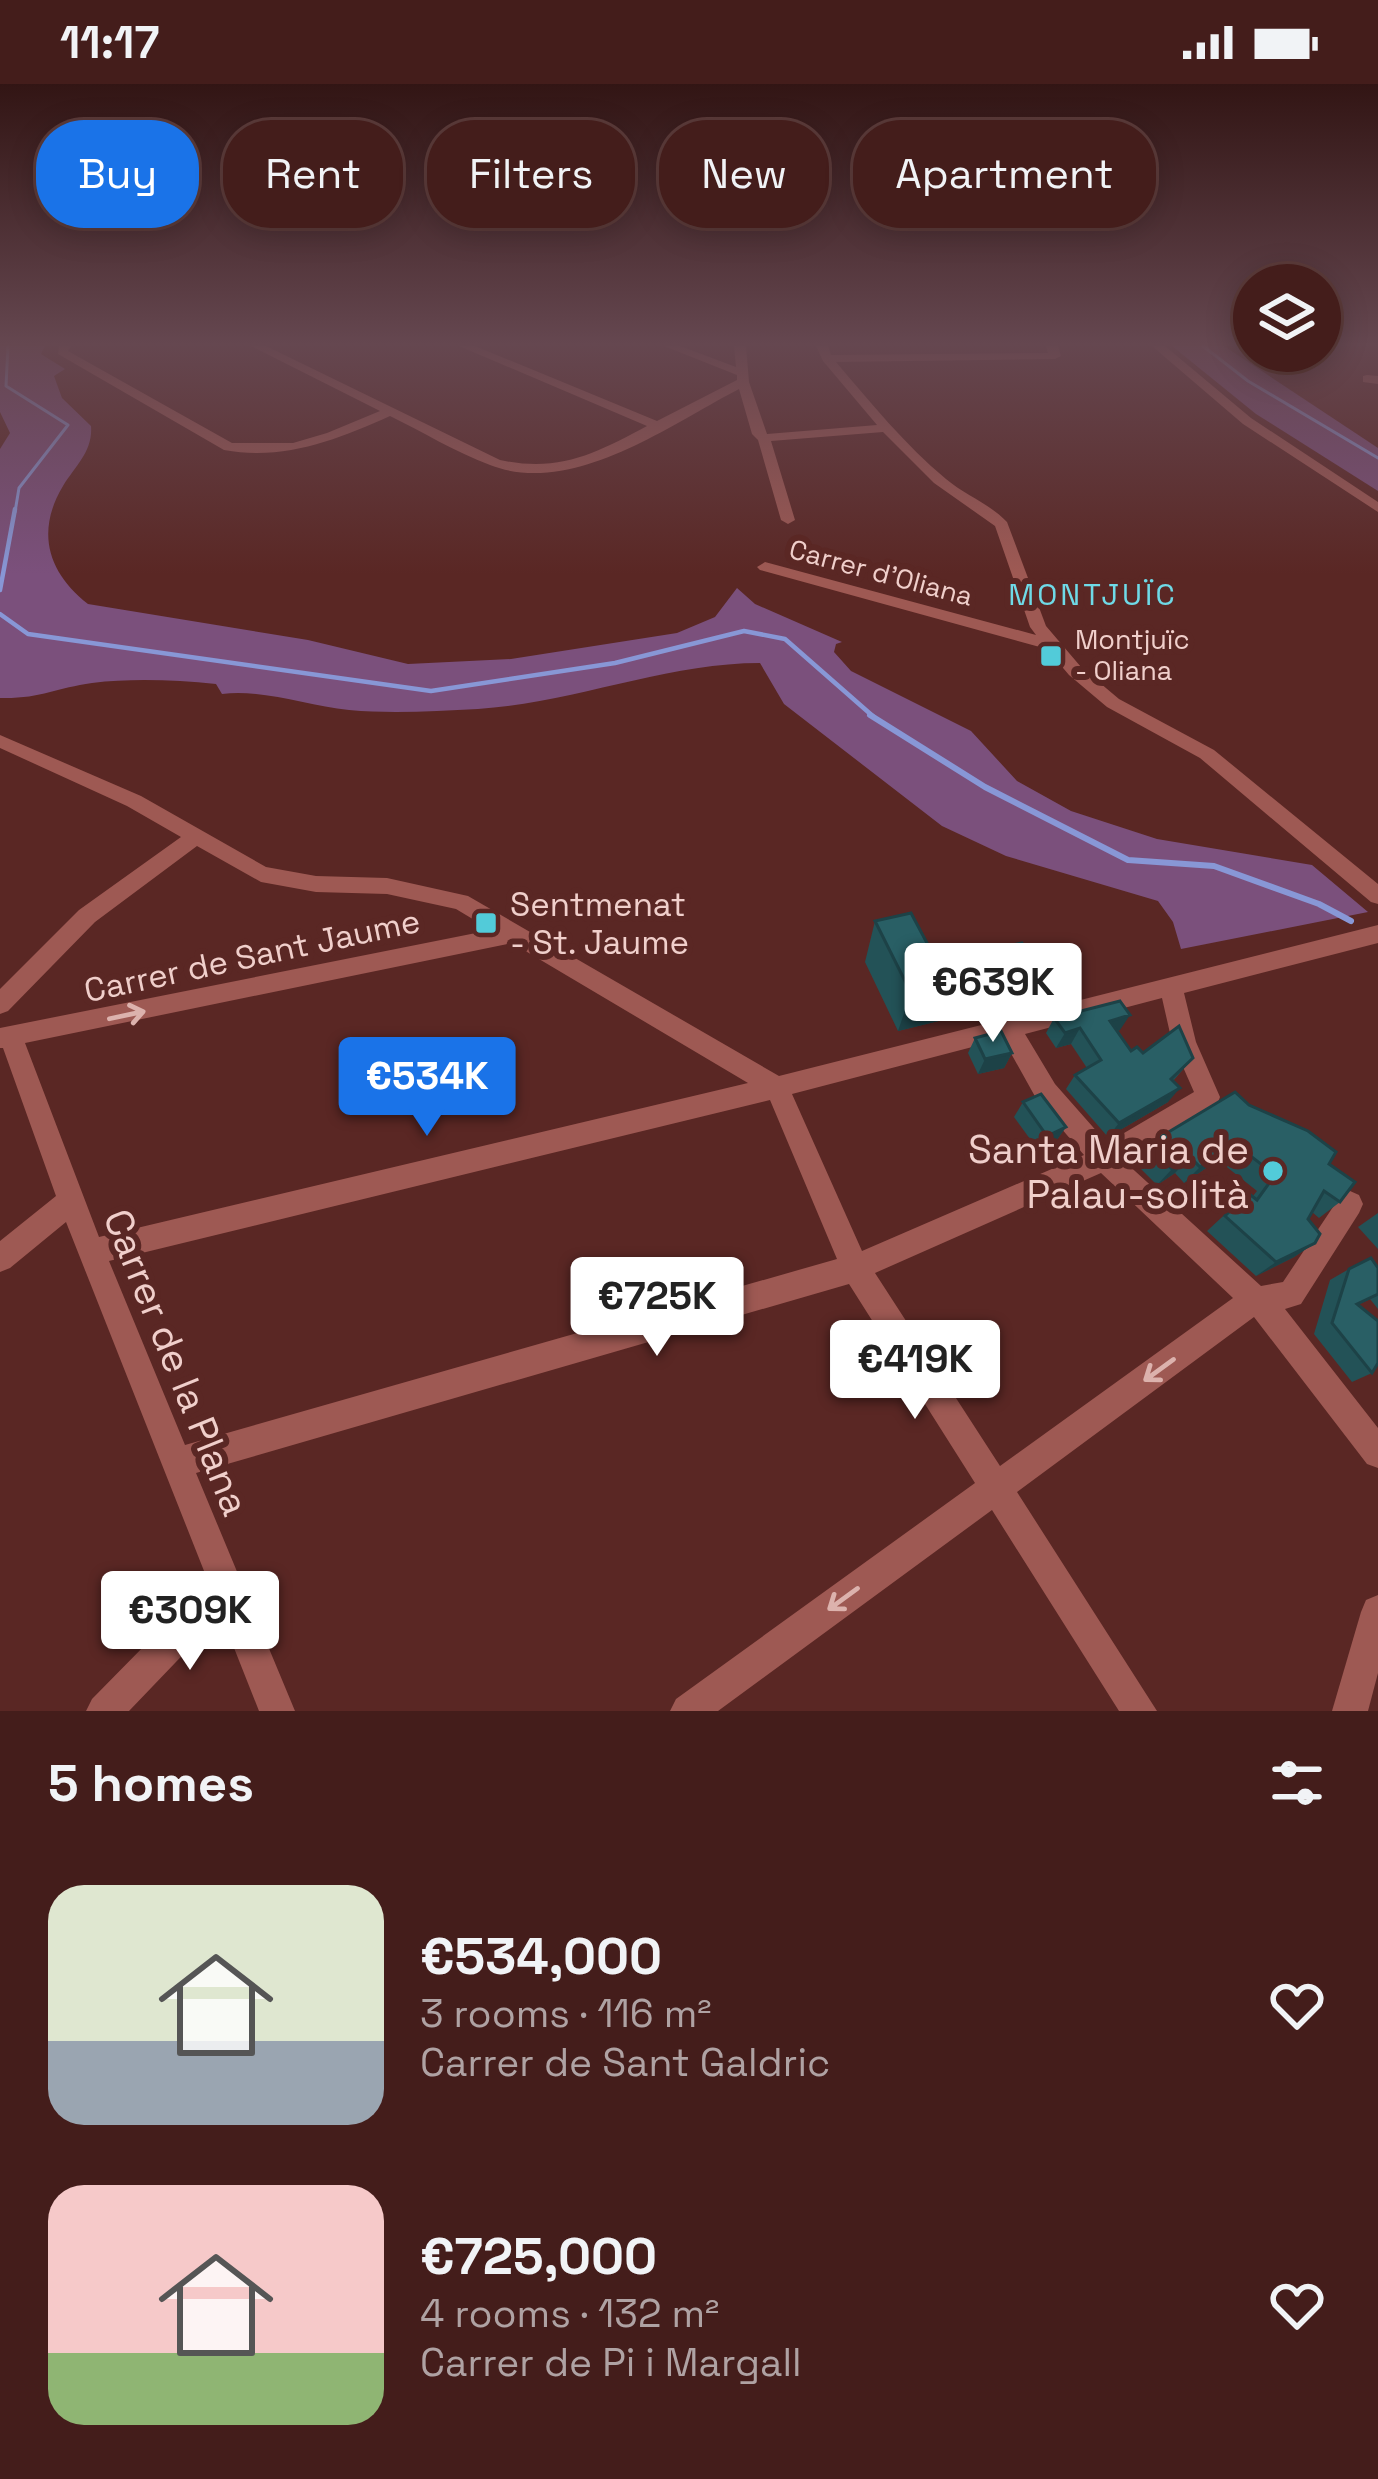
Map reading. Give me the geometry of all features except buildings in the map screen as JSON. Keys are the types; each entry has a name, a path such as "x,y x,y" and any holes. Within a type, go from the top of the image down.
{"street":[{"path":"186,422 230,447 256,452 299,448 363,422"},
{"path":"412,422 496,463 546,469 592,460 664,422"},
{"path":"647,422 657,426"},
{"path":"755,422 764,438 885,428"},
{"path":"880,422 959,497 992,512 1002,526 1038,627 1075,671 1113,703 1208,754 1378,896"},
{"path":"1248,422 1378,508"},
{"path":"764,438 788,520"},
{"name":"Carrer d'Oliana","path":"765,567 1053,645"},
{"path":"0,741 198,835 261,874 316,884 387,886 461,902 777,1087 855,1268 1139,1711"},
{"path":"0,1004 86,916 198,835"},
{"name":"Carrer de Sant Jaume","path":"6,1038 518,933"},
{"path":"91,1252 777,1087 1378,934"},
{"path":"176,1463 855,1268 1104,1159 1208,1096 1184,1042 1171,987"},
{"path":"1010,1028 1046,1092 1104,1159 1281,1324 1378,1453"},
{"name":"Carrer de la Plana","path":"6,1038 278,1711"},
{"path":"0,1258 71,1201"},
{"path":"688,1711 723,1700 1253,1300 1291,1294 1350,1204"},
{"path":"104,1711 226,1586"},
{"path":"1350,1711 1378,1612"}],"shaded area":[{"path":"5,422 87,422 91,426 86,450 55,503 48,535 63,578 88,604 308,640 408,664 511,659 677,633 715,617 737,588 755,604 842,642 834,652 851,671 971,731 1017,781 1071,811 1157,839 1312,865 1368,912 1181,949 1173,922 1158,901 1006,856 942,826 784,704 760,663 689,669 549,699 446,711 349,710 270,696 222,694 216,684 154,680 92,683 0,698 0,449 10,433"},
{"path":"1269,422 1339,422 1378,448 1378,491"}],"waterway":[{"path":"15,512 19,488 68,425 63,422"},
{"path":"1317,422 1378,458"},
{"path":"0,590 15,509"},
{"path":"0,614 28,634 431,691 615,663 744,631 785,639 875,718"},
{"path":"870,715 985,787 1128,860 1214,866 1319,904 1351,921"}],"place":[{"name":"Montjuïc - Oliana","path":"1051,656"},
{"name":"Sentmenat - St. Jaume","path":"486,923"},
{"name":"Santa Maria de Palau-solità","path":"1273,1171"}],"district":[{"name":"MONTJUÏC","path":"1093,595"}]}
